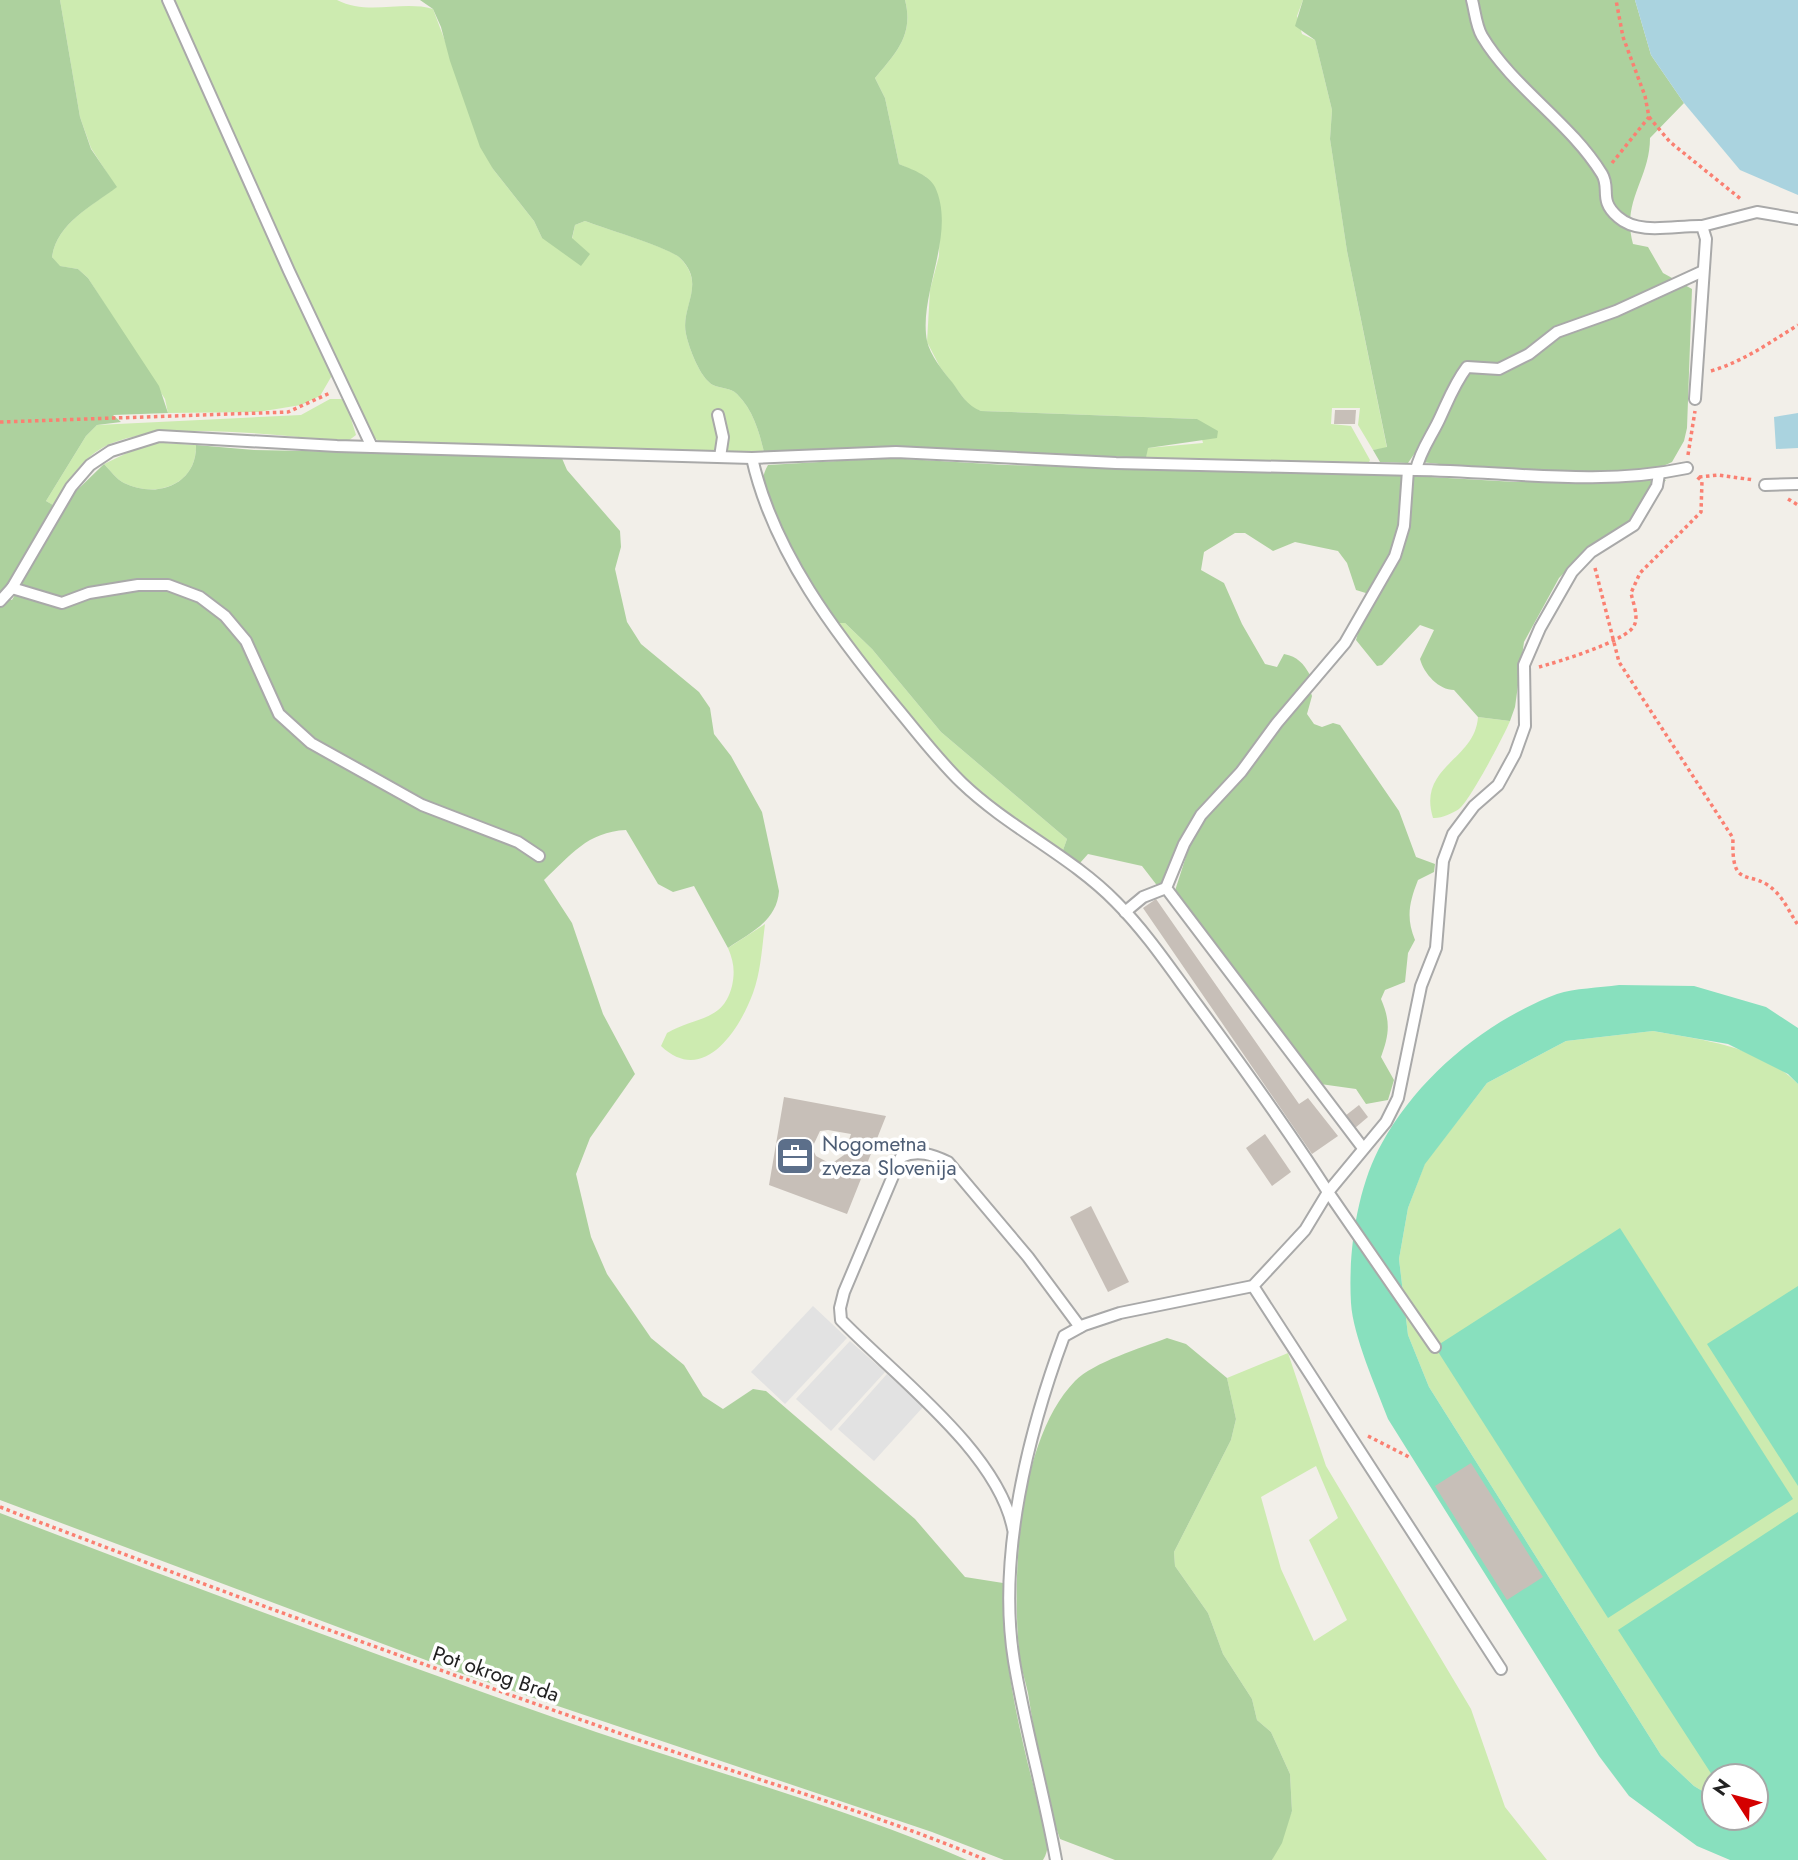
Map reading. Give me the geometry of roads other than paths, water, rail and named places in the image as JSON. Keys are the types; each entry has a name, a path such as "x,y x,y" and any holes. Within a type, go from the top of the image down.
{"lane":[{"path":"168,0 289,271 372,447"},
{"path":"1472,0 1480,34 1507,69 1546,107 1604,176 1605,201 1619,219 1642,228 1702,226 1757,212 1798,219"},
{"path":"1695,398 1699,371 1702,272 1706,239 1702,226"},
{"path":"1125,912 1143,897 1166,888 1201,815 1241,772 1284,714 1345,643 1395,556 1404,526 1412,470 1440,418 1454,384 1467,367 1499,369 1529,354 1557,332 1616,311 1702,272"},
{"path":"719,415 723,437 720,457"},
{"path":"0,601 12,588 71,487 90,466 111,451 142,440 175,435 372,447 752,458 895,452 1513,476 1659,474 1687,468"},
{"path":"752,458 759,491 775,526 831,626 961,783 1006,820 1086,874 1125,912 1240,1064 1435,1347"},
{"path":"1056,1860 1014,1659 1010,1603 1014,1535 1036,1419 1064,1336 1080,1327 1120,1313 1253,1286 1305,1230 1328,1192 1386,1122 1398,1098 1421,986 1436,948 1443,861 1453,834 1474,806 1498,785 1515,754 1525,726 1524,665 1558,593 1572,572 1591,552 1634,525 1657,486 1659,474"},
{"path":"1765,485 1798,484"},
{"path":"12,588 62,603 89,593 138,585 168,585 200,597 225,616 246,642 279,714 311,743 422,805 518,842 539,856"},
{"path":"1166,888 1363,1148"},
{"path":"1014,1535 1010,1510 971,1451 947,1423 841,1320 840,1308 844,1292 901,1157 909,1153 929,1154 948,1162 1028,1257 1080,1327"},
{"path":"1253,1286 1347,1427 1501,1669"}],"water":[{"path":"1635,0 1798,0 1798,195 1740,170 1684,103 1651,55"},
{"path":"1798,413 1798,448 1776,449 1774,417"}],"place":[{"name":"Nogometna zveza Slovenija","path":"795,1156"}]}
